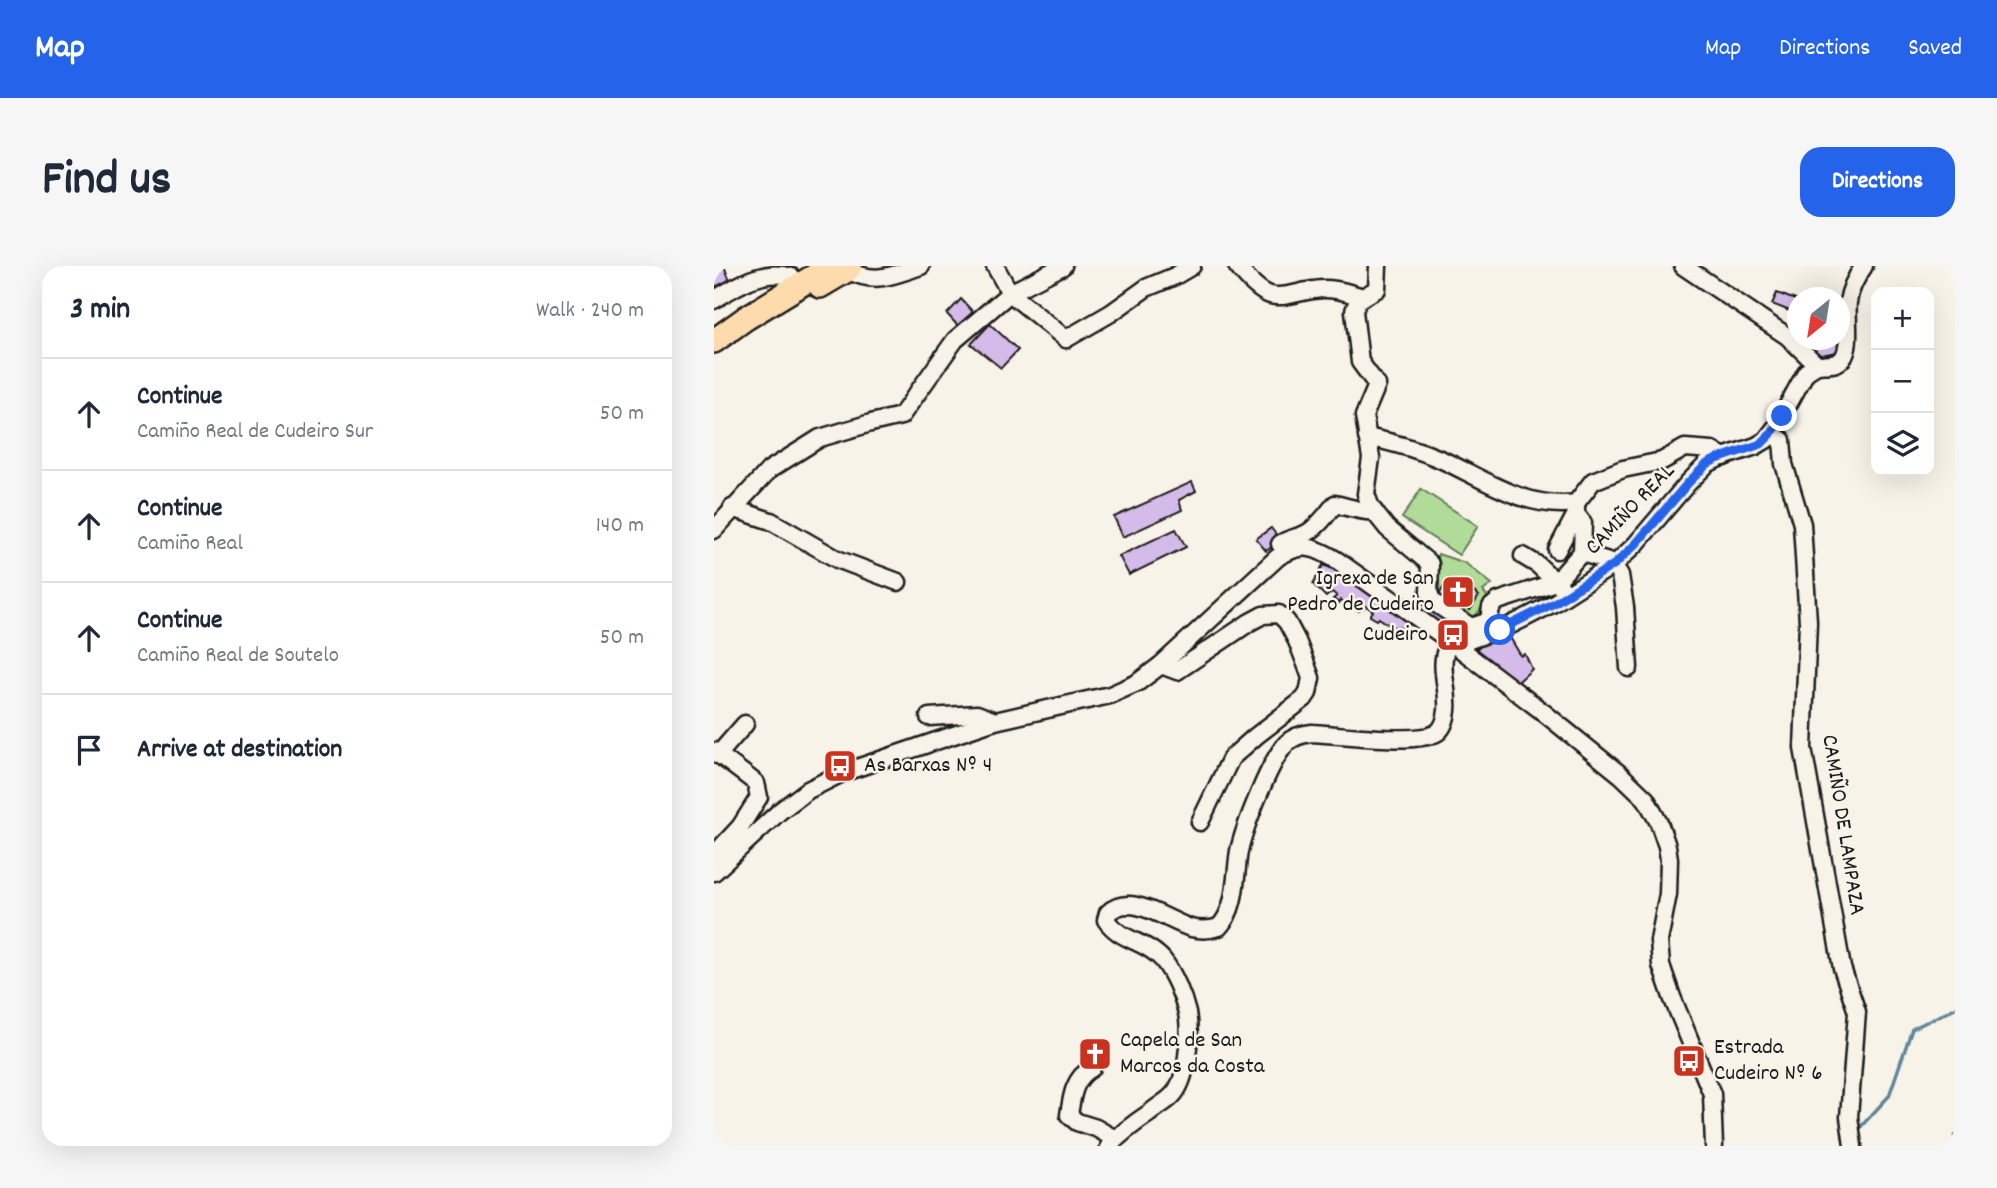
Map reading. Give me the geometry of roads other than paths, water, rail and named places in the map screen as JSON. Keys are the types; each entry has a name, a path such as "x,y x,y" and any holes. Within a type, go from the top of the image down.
{"highway":[{"path":"714,341 796,287 815,289 843,267"}],"street":[{"path":"843,267 861,277 881,279 921,266"},
{"path":"995,266 1010,293 1066,339 1111,313 1146,288 1192,266"},
{"path":"714,530 769,470 820,438 901,416 955,340 1010,293 1063,266"},
{"path":"1237,266 1268,295 1338,289 1363,297"},
{"path":"1378,266 1377,289 1358,300 1354,311 1360,362 1377,385 1364,416 1371,458 1366,494 1374,511 1387,528 1430,564 1429,592 1432,601 1471,627 1494,626"},
{"path":"1683,266 1787,336 1816,365"},
{"path":"1771,434 1807,372 1816,365 1835,363 1842,359 1846,352 1848,303 1851,289 1864,266"},
{"path":"714,300 744,281 780,273 792,277 796,287"},
{"name":"CAMIÑO REAL","path":"1562,588 1614,565 1712,461 1761,444 1771,434"},
{"name":"CAMIÑO DE LAMPAZA","path":"1771,434 1782,440 1784,464 1802,524 1808,622 1803,748 1842,968 1857,1012 1849,1117 1853,1146"},
{"path":"1367,437 1438,458 1515,496 1576,508"},
{"path":"1557,550 1567,534 1576,508 1593,481 1623,469 1662,461 1685,448 1712,450 1724,457"},
{"path":"1254,579 1262,560 1272,550 1286,540 1306,534 1315,528 1335,504 1368,513 1374,511"},
{"path":"732,508 771,521 837,559 898,582"},
{"path":"1092,1068 1077,1081 1069,1115 1077,1122 1096,1128 1112,1143 1170,1098 1178,1088 1186,1057 1188,1015 1176,981 1163,960 1145,945 1115,930 1106,920 1108,913 1120,905 1148,908 1189,927 1219,927 1229,912 1245,830 1274,761 1287,743 1301,734 1312,733 1382,738 1427,737 1437,733 1444,724 1447,710 1447,648 1554,603 1582,547 1583,523 1576,508"},
{"path":"1567,534 1590,556 1604,558 1614,565 1620,575 1629,668"},
{"path":"714,872 780,811 808,790 842,773 995,721 1110,695 1137,683 1161,665 1278,557 1299,547 1312,548 1322,551 1455,645 1621,775 1640,792 1654,812 1667,845 1668,859 1668,894 1659,941 1661,965 1712,1094 1714,1146"},
{"path":"1523,556 1538,565 1562,588"},
{"path":"1494,626 1491,607 1498,601 1562,588"},
{"path":"1161,665 1177,671 1250,622 1263,615 1279,614 1287,622 1297,641 1311,678 1311,687 1304,699 1231,758 1200,822"},
{"path":"929,717 977,714 995,721"},
{"path":"714,855 740,828 759,797 757,783 716,753 745,724"}],"waterway":[{"path":"1856,1132 1889,1096 1912,1029 1955,1008"},
{"path":"1955,1136 1955,1142"}],"place":[{"name":"Igrexa de San Pedro de Cudeiro","path":"1458,592"},
{"name":"Cudeiro","path":"1453,635"},
{"name":"As Barxas Nº 4","path":"840,766"},
{"name":"Capela de San Marcos da Costa","path":"1095,1054"},
{"name":"Estrada Cudeiro Nº 6","path":"1689,1061"}]}
